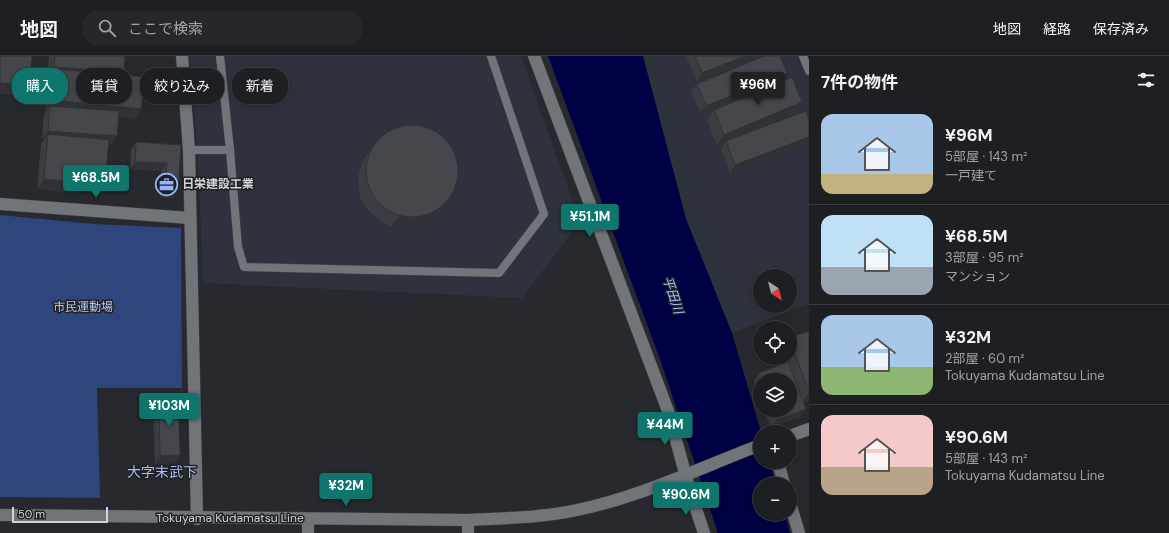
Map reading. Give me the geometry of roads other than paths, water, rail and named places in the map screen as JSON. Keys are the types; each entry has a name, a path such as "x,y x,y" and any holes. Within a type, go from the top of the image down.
{"street":[{"path":"182,56 188,150 197,518"},
{"path":"534,56 668,411 688,473 690,491 704,533"},
{"path":"0,204 190,218"},
{"path":"797,434 809,430"},
{"name":"Tokuyama Kudamatsu Line","path":"0,515 468,520 523,518 576,510 628,496 753,449"},
{"path":"308,519 308,533"},
{"path":"468,520 468,533"},
{"path":"795,521 799,533"}],"lane":[{"path":"220,56 238,247 244,267 499,273 544,214 491,56"},
{"path":"803,56 809,71"},
{"path":"188,150 230,150"}],"water":[{"name":"平田川","path":"548,56 643,56 686,219 732,333 753,405 753,417 757,417 759,425 753,425 753,469 771,469 774,477 753,477 753,521 787,521 790,533 718,533 661,362"}],"place":[{"name":"日栄建設工業","path":"167,184"}],"district":[{"name":"大字末武下","path":"162,472"}],"park label":[{"name":"市民運動場","path":"83,307"}]}
